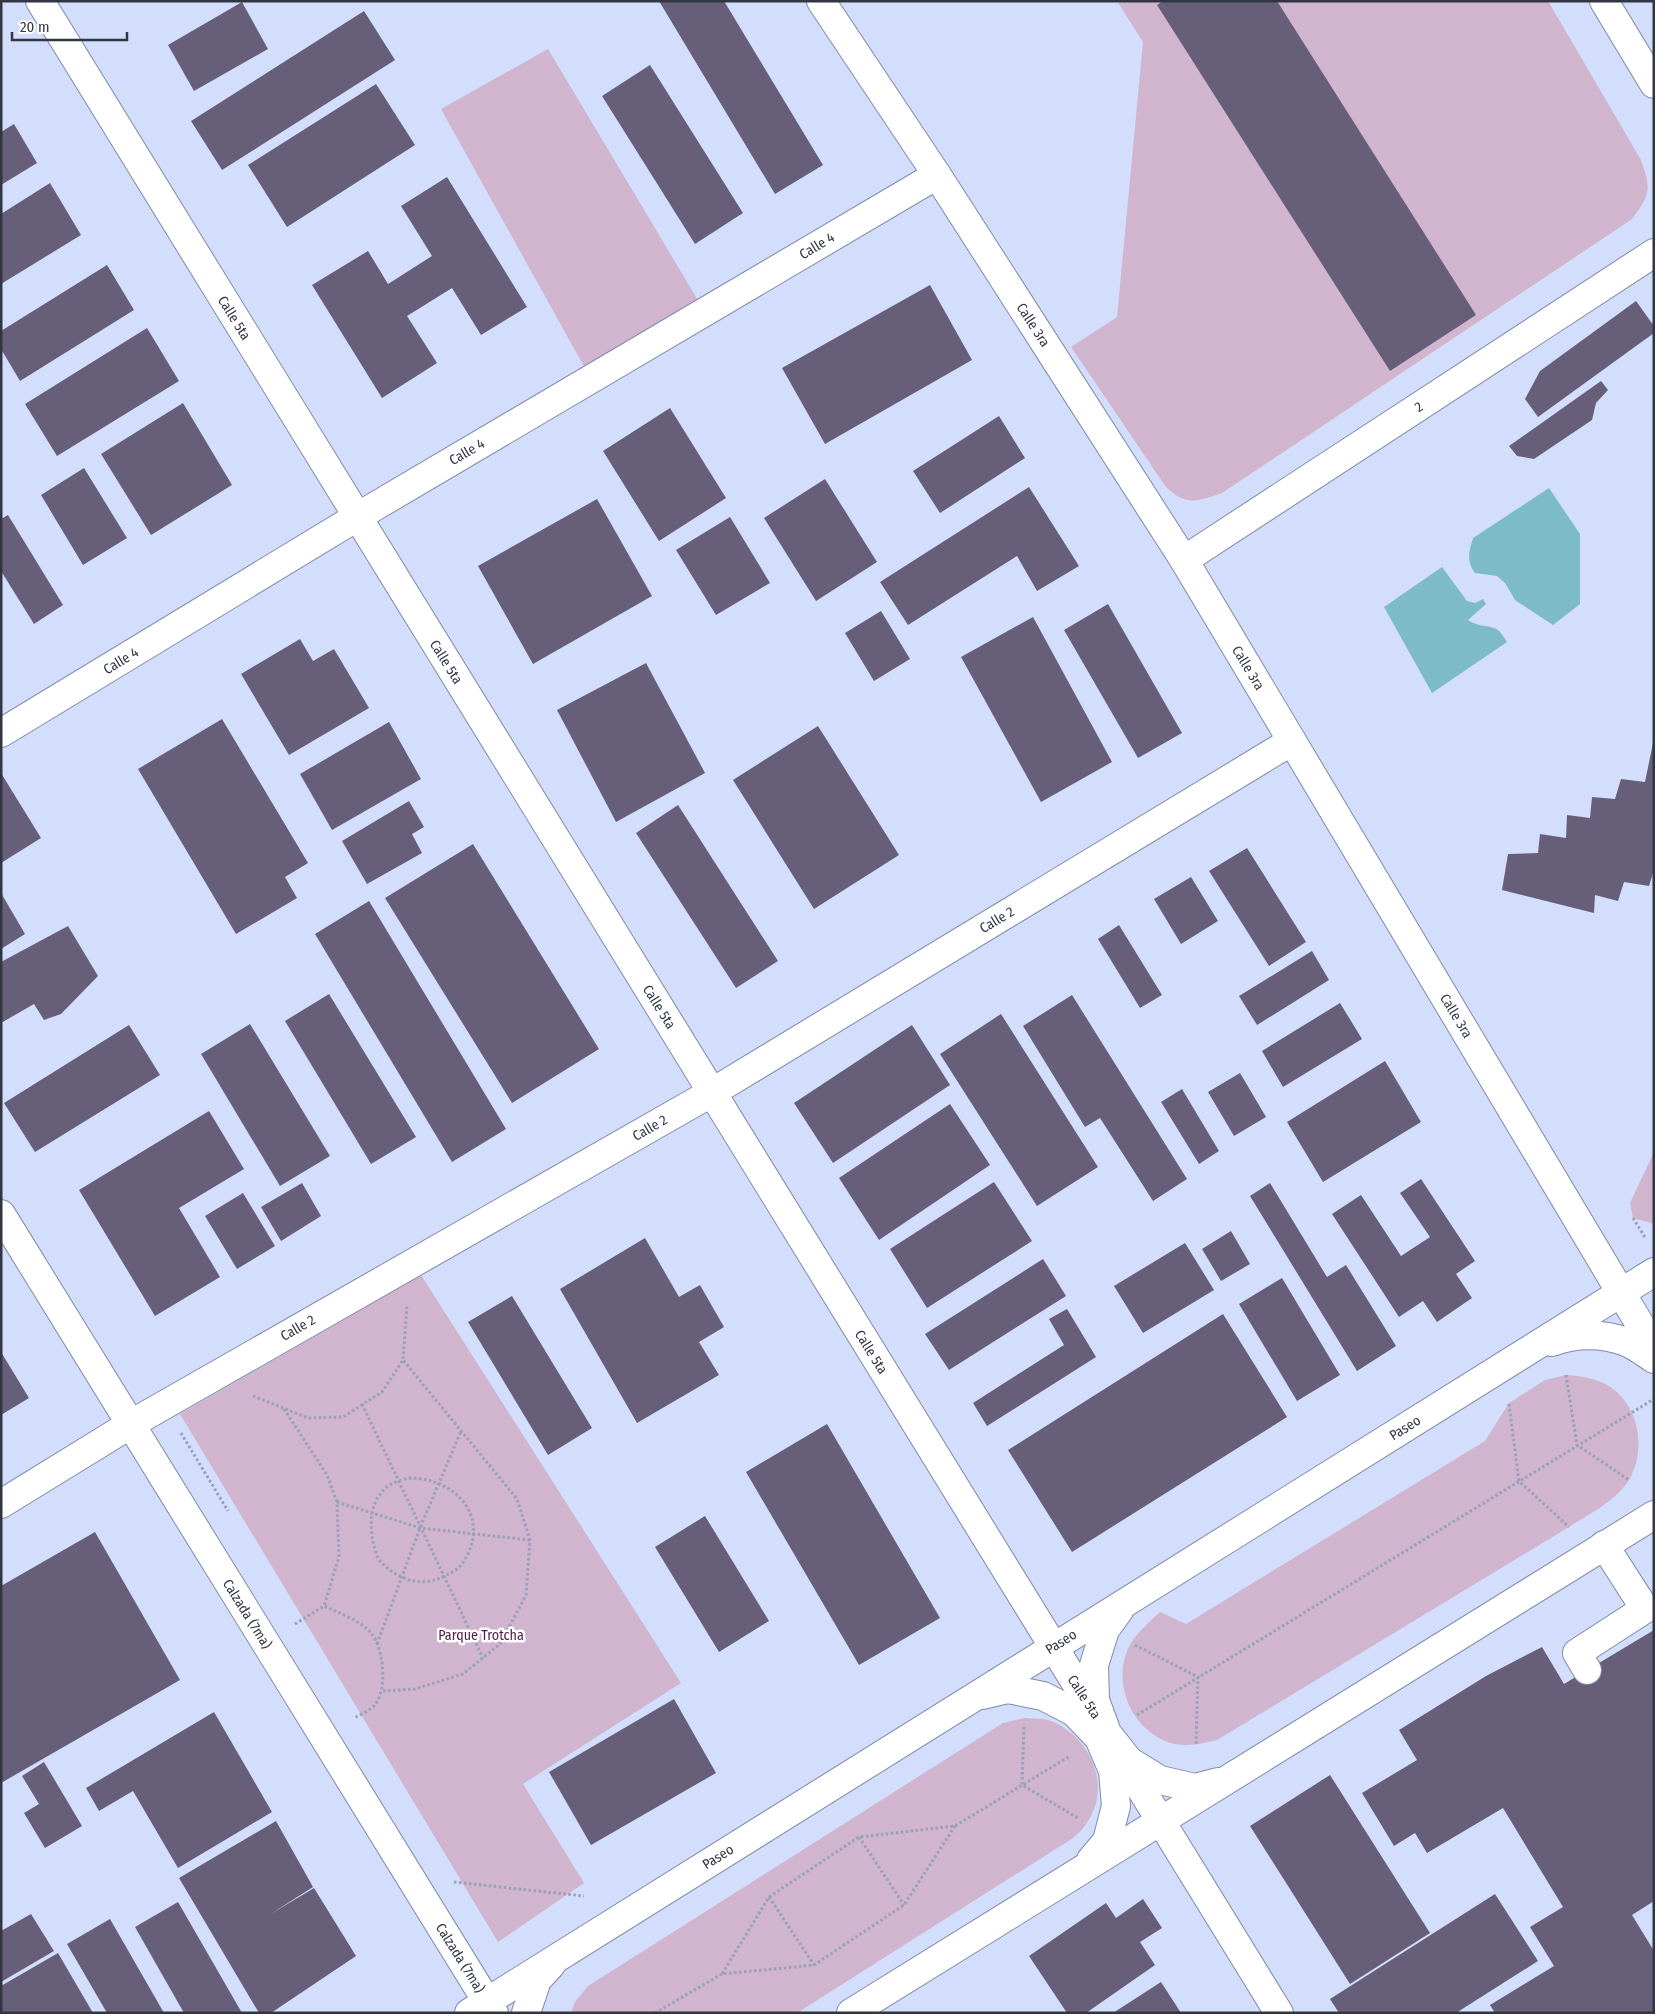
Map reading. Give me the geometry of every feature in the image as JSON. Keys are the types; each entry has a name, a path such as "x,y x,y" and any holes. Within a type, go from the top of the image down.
{"main road":[{"name":"Calle 5ta","path":"40,1 1052,1648 1103,1735 1160,1821 1279,2013"},
{"name":"Calle 3ra","path":"821,1 937,175 1184,560 1654,1348"},
{"path":"1604,1 1654,84"},
{"name":"Calle 4","path":"1,733 356,516 937,175"},
{"name":"2","path":"1184,560 1654,254"},
{"name":"Calle 2","path":"1,1504 130,1424 711,1093 1292,741"},
{"name":"Calzada (7ma)","path":"1,1214 483,2009"},
{"name":"Paseo","path":"483,2009 561,1955 1654,1272"},
{"path":"1528,1350 1561,1338 1595,1335 1627,1342 1654,1359"},
{"path":"851,2013 1654,1515"},
{"path":"1587,1670 1576,1653 1644,1609 1604,1545"},
{"path":"1086,1867 1107,1841 1116,1806 1112,1771 1095,1700 1094,1664 1105,1630 1126,1602"},
{"path":"974,1697 1008,1689 1043,1696 1074,1712 1103,1735 1129,1761 1160,1780 1194,1788 1226,1780"},
{"path":"526,2013 537,1980 561,1955"}],"path":[{"path":"1633,1218 1647,1242"},
{"path":"253,1396 308,1418 343,1417 382,1392 403,1360 407,1305"},
{"path":"383,1691 415,1689 463,1674 500,1644 526,1595 530,1540 517,1500 403,1360"},
{"path":"1566,1375 1577,1446 1628,1480"},
{"path":"722,1974 769,1897 859,1837 955,1826 1654,1399"},
{"path":"1509,1403 1519,1481 1568,1527"},
{"path":"362,1404 483,1658"},
{"path":"284,1408 327,1475 337,1502 339,1557 324,1606 294,1624"},
{"path":"377,1644 420,1528 461,1431"},
{"path":"409,1478 422,1478 440,1483 464,1500 473,1518 470,1552 458,1569 434,1581 420,1582 402,1578 378,1558 370,1529 372,1512 376,1501 388,1486 398,1481 409,1478"},
{"path":"337,1502 420,1528 530,1540"},
{"path":"324,1606 349,1618 371,1632 377,1644 383,1668 383,1691 374,1706 354,1718"},
{"path":"1131,1644 1198,1677"},
{"path":"1196,1745 1198,1677"},
{"path":"1022,1785 1025,1718"},
{"path":"1022,1785 1079,1818"},
{"path":"655,2013 722,1974 814,1964 904,1904 955,1826"},
{"path":"859,1837 904,1904"},
{"path":"454,1882 584,1896"},
{"path":"769,1897 814,1964"}],"green space":[{"path":"1117,1 1548,1 1641,160 1648,185 1646,197 1632,219 1222,493 1193,501 1180,498 1166,487 1071,347 1117,317 1143,42"},
{"path":"548,49 705,312 591,379 441,109"},
{"path":"1654,1152 1654,1224 1633,1218 1630,1203"},
{"name":"Parque Trotcha","path":"421,1275 681,1683 523,1784 584,1883 498,1942 180,1414"},
{"path":"1566,1375 1587,1378 1607,1385 1618,1393 1633,1415 1638,1441 1638,1455 1635,1468 1624,1488 1610,1501 1217,1740 1191,1745 1175,1744 1160,1738 1136,1718 1124,1689 1123,1673 1125,1658 1134,1639 1160,1612 1186,1624 1485,1441 1509,1403 1545,1380"},
{"path":"1025,1718 1048,1720 1063,1727 1085,1749 1093,1763 1097,1778 1098,1794 1094,1809 1085,1826 1073,1838 797,2013 571,2013 575,2002 588,1986 1003,1723"}],"shaded area":[{"path":"1549,488 1580,534 1580,604 1553,625 1515,600 1505,583 1497,576 1475,573 1470,564 1469,556 1473,538"},
{"path":"1442,567 1467,601 1475,603 1483,599 1486,604 1468,620 1496,629 1507,642 1432,693 1384,607"}],"building":[{"path":"659,1 724,1 823,165 775,194"},
{"path":"1163,1 1277,1 1476,315 1390,371 1157,5"},
{"path":"242,2 268,49 194,91 168,45"},
{"path":"364,11 395,60 222,170 191,121"},
{"path":"650,65 743,213 695,244 602,96"},
{"path":"376,84 415,145 287,227 248,165"},
{"path":"14,124 37,163 1,185 1,132"},
{"path":"447,177 527,307 481,335 452,288 407,316 437,363 382,398 312,285 368,251 388,284 432,256 401,206"},
{"path":"50,183 81,235 1,284 1,214"},
{"path":"107,265 134,310 20,381 1,349 1,331"},
{"path":"930,285 972,360 825,444 782,368"},
{"path":"1636,301 1654,326 1654,333 1538,417 1525,399 1540,371"},
{"path":"147,328 179,381 57,456 25,404"},
{"path":"1601,381 1608,390 1596,403 1592,420 1534,459 1517,456 1509,446"},
{"path":"183,403 232,485 151,535 101,454"},
{"path":"670,408 726,498 659,541 603,451"},
{"path":"999,416 1025,458 940,513 913,471"},
{"path":"84,468 127,538 83,565 41,495"},
{"path":"825,479 877,562 816,601 764,518"},
{"path":"1029,487 1079,566 1037,591 1017,556 908,625 880,582"},
{"path":"597,499 652,596 533,664 478,566"},
{"path":"8,515 63,605 34,624 1,571 1,519"},
{"path":"730,517 770,583 716,615 676,550"},
{"path":"1108,604 1182,733 1138,758 1064,630"},
{"path":"881,611 910,659 874,681 845,633"},
{"path":"1033,617 1112,762 1041,802 961,657"},
{"path":"300,639 313,661 334,649 369,708 289,755 241,674"},
{"path":"646,663 705,773 616,822 557,710"},
{"path":"222,719 308,863 285,877 297,898 236,934 138,769"},
{"path":"389,722 421,779 332,830 300,774"},
{"path":"818,726 899,855 814,909 733,780"},
{"path":"1653,743 1654,870 1649,886 1624,882 1618,901 1595,895 1594,913 1502,890 1508,854 1538,853 1540,834 1566,838 1567,815 1590,818 1592,797 1615,799 1621,779 1645,782"},
{"path":"1,773 41,838 1,863"},
{"path":"409,801 424,827 412,834 422,853 367,884 342,841"},
{"path":"678,805 778,961 736,988 636,833"},
{"path":"473,844 599,1049 512,1103 385,898"},
{"path":"1247,848 1306,942 1269,966 1209,871"},
{"path":"1191,877 1218,921 1181,944 1154,899"},
{"path":"1,893 25,934 1,949"},
{"path":"369,901 506,1129 452,1162 315,934"},
{"path":"1119,925 1162,995 1140,1008 1098,939"},
{"path":"68,926 98,976 61,1014 44,1020 34,1004 1,1023 1,962"},
{"path":"1312,951 1329,980 1257,1025 1239,996"},
{"path":"329,994 416,1137 371,1164 285,1021"},
{"path":"1072,995 1187,1179 1153,1201 1100,1118 1085,1127 1023,1026"},
{"path":"1340,1003 1362,1039 1283,1087 1262,1051"},
{"path":"1001,1014 1098,1167 1037,1206 940,1054"},
{"path":"250,1024 330,1156 280,1186 201,1054"},
{"path":"129,1025 160,1075 35,1152 4,1103"},
{"path":"912,1025 950,1085 833,1163 794,1103"},
{"path":"1385,1061 1421,1122 1323,1182 1287,1122"},
{"path":"1240,1073 1266,1117 1234,1136 1208,1092"},
{"path":"1182,1089 1219,1151 1199,1164 1161,1102"},
{"path":"950,1104 990,1165 879,1240 839,1178"},
{"path":"209,1111 244,1169 179,1208 220,1277 155,1316 79,1190"},
{"path":"1421,1179 1475,1261 1456,1274 1472,1298 1437,1322 1423,1301 1399,1317 1332,1214 1361,1195 1401,1256 1430,1237 1400,1193"},
{"path":"994,1182 1032,1241 927,1308 890,1249"},
{"path":"302,1183 321,1216 281,1241 261,1207"},
{"path":"1270,1183 1327,1277 1346,1265 1396,1346 1357,1371 1250,1196"},
{"path":"243,1193 275,1246 237,1269 205,1216"},
{"path":"1231,1231 1250,1264 1221,1281 1202,1249"},
{"path":"645,1238 679,1297 700,1285 724,1327 699,1342 719,1375 637,1423 560,1289"},
{"path":"1185,1243 1214,1290 1143,1333 1114,1286"},
{"path":"1043,1259 1066,1296 949,1370 925,1334"},
{"path":"1282,1278 1340,1375 1297,1401 1239,1304"},
{"path":"512,1296 592,1428 548,1455 468,1322"},
{"path":"1067,1309 1096,1357 987,1426 973,1403 1064,1345 1049,1319"},
{"path":"1223,1314 1287,1417 1072,1552 1008,1450"},
{"path":"1,1352 29,1398 1,1415"},
{"path":"827,1424 940,1618 859,1665 746,1472"},
{"path":"705,1516 769,1621 719,1652 655,1547"},
{"path":"95,1532 180,1680 1,1783 1,1586"},
{"path":"1654,1630 1654,1901 1632,1915 1654,1951 1654,2013 1495,2013 1490,2005 1554,1966 1530,1927 1563,1907 1503,1808 1427,1853 1415,1833 1394,1846 1362,1793 1417,1760 1399,1730 1486,1676 1542,1647 1564,1684"},
{"path":"674,1699 716,1773 591,1845 549,1772"},
{"path":"214,1712 272,1812 178,1868 133,1791 99,1811 86,1788"},
{"path":"44,1762 82,1826 45,1848 24,1813 39,1804 22,1776"},
{"path":"1330,1775 1430,1933 1350,1984 1250,1826"},
{"path":"276,1821 313,1887 269,1915 314,1888 356,1956 271,2013 259,2013 179,1878"},
{"path":"1495,1894 1538,1961 1456,2013 1339,2013 1330,1999"},
{"path":"1143,1899 1162,1928 1140,1942 1155,1965 1086,2013 1067,2013 1029,1956 1106,1903 1116,1918"},
{"path":"178,1902 242,2013 184,2013 135,1927"},
{"path":"31,1914 54,1951 1,1982 1,1931"},
{"path":"110,1919 164,2013 107,2013 67,1944"},
{"path":"58,1953 93,2013 1,2013 1,1986"},
{"path":"1161,1982 1181,2013 1113,2013"}]}
